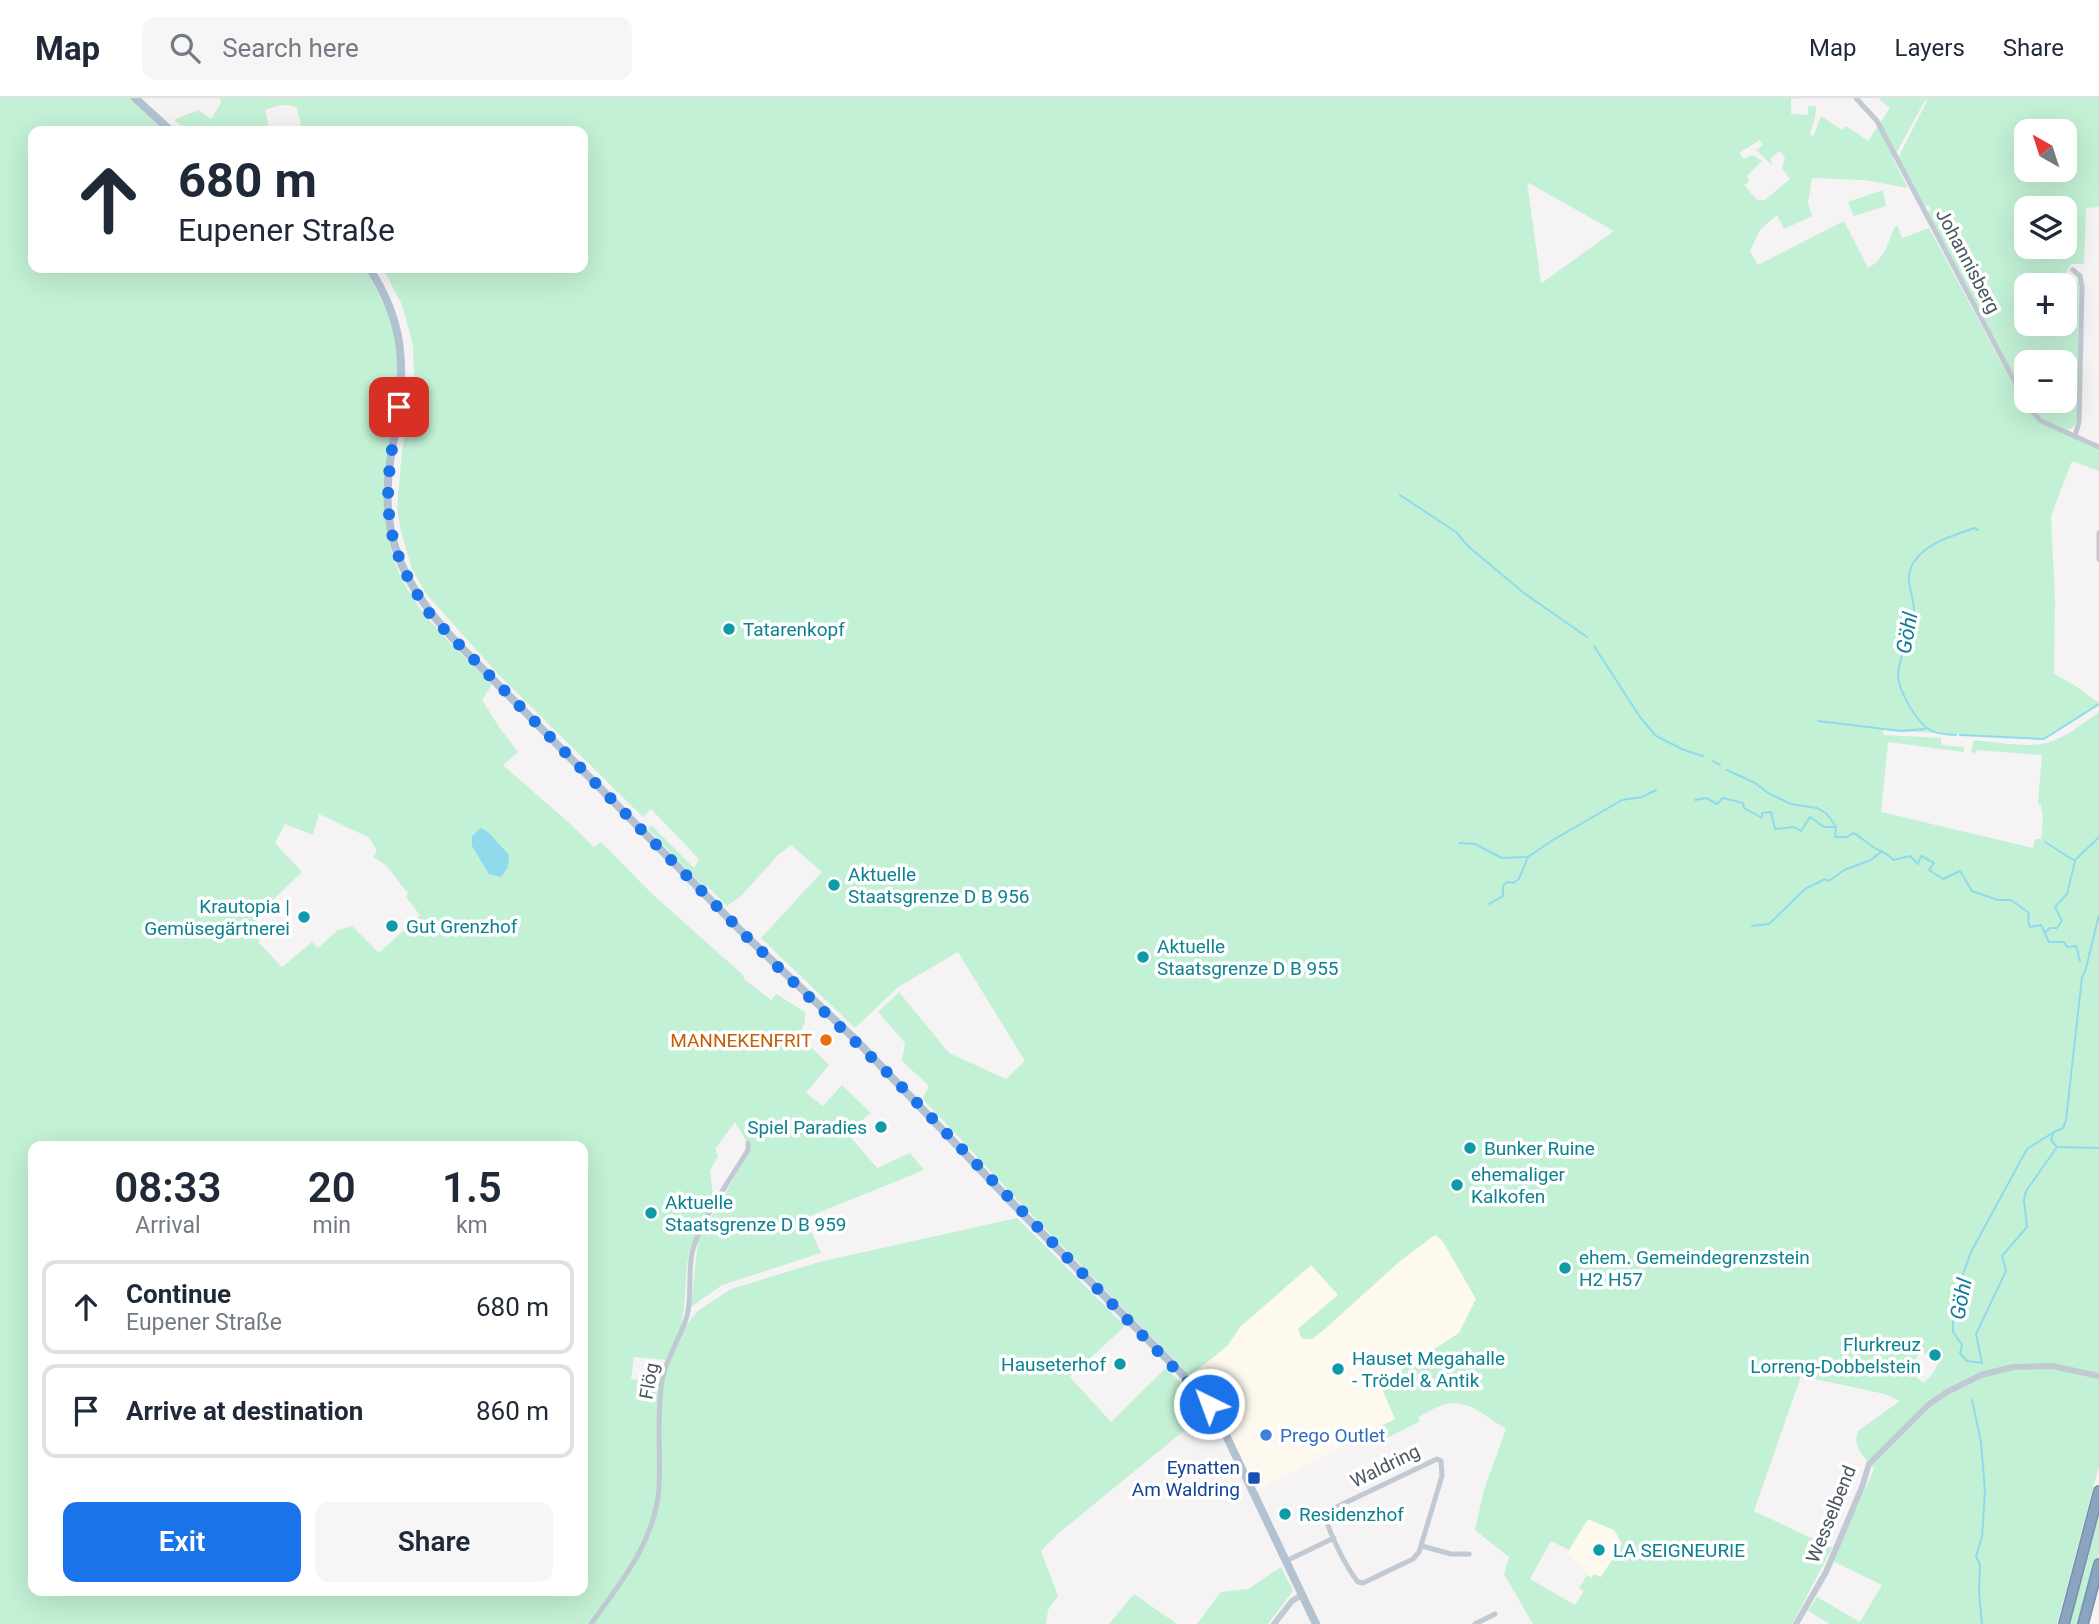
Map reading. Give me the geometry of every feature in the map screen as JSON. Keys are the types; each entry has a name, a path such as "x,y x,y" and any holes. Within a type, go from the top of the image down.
{"highway":[{"path":"2064,1624 2099,1491"},
{"path":"2083,1624 2099,1564"}],"main road":[{"path":"135,98 166,126"},
{"path":"372,273 391,310 402,347 403,377 387,497 392,536 406,577 432,617 890,1074 1021,1212 1200,1392 1222,1427 1316,1624"}],"street":[{"name":"Johannisberg","path":"1856,98 1877,121 2024,401 2041,421 2099,447"},
{"path":"2073,270 2080,276 2081,287 2079,422 2075,436"},
{"path":"2099,533 2099,559"},
{"name":"Flög","path":"591,1624 634,1565 652,1521 659,1491 660,1399 663,1378 687,1316 693,1249 702,1227 748,1150 748,1143"},
{"name":"Wesselbend","path":"1796,1624 1826,1572 1869,1464 1928,1405 1964,1383 1993,1371 2013,1367 2052,1366 2099,1376"},
{"name":"Waldring","path":"1440,1459 1443,1466 1442,1476 1422,1546 1413,1559 1363,1583 1358,1582 1334,1538 1326,1512 1440,1459"},
{"path":"1286,1561 1334,1538"},
{"path":"1422,1546 1451,1554 1469,1554"},
{"path":"1274,1624 1292,1601 1302,1595"},
{"path":"1475,1624 1495,1614"}],"shaded area":[{"path":"1434,1235 1442,1239 1476,1299 1459,1333 1383,1382 1381,1386 1395,1419 1257,1490 1217,1410 1190,1376 1227,1346 1241,1326 1311,1265 1338,1295 1298,1329 1326,1328 1399,1262"},
{"path":"1587,1519 1615,1530 1622,1544 1601,1578 1591,1578 1580,1563 1566,1555"}],"green space":[{"path":"0,98 130,98 160,126 28,126 28,273 367,273 389,315 399,354 399,378 386,476 389,541 404,583 422,611 444,637 492,684 482,700 518,752 503,765 594,847 601,842 652,894 742,974 745,980 771,1000 776,994 805,1012 805,1021 799,1035 829,1065 806,1093 823,1106 842,1085 871,1113 847,1133 877,1168 910,1153 924,1170 805,1218 821,1253 722,1285 691,1307 698,1240 751,1149 735,1122 715,1149 718,1156 710,1171 713,1197 717,1200 691,1246 681,1324 686,1325 699,1310 731,1289 819,1262 1017,1218 1125,1326 1070,1377 1111,1422 1166,1368 1208,1411 1060,1532 1041,1551 1058,1596 1048,1610 1046,1624 0,1624","holes":["319,814 368,837 377,850 373,857 393,873 420,915 379,953 352,926 338,930 318,948 312,942 282,967 259,943 256,916 302,872 275,843 285,824 313,835","634,1357 665,1360 660,1384 631,1379"]},
{"path":"220,98 1801,98 1791,99 1791,114 1808,115 1808,106 1816,106 1810,134 1813,137 1821,116 1842,130 1846,126 1868,141 1890,108 1878,98 2099,98 2099,207 2086,208 2084,264 2071,264 2066,273 2014,273 2014,336 2077,336 2077,282 2079,283 2077,418 2074,426 2069,429 2055,426 2036,413 2077,413 2077,350 2014,350 2014,377 1927,212 1931,210 1929,206 1923,206 1897,160 1928,99 1893,159 1908,188 1864,180 1812,178 1808,203 1812,216 1784,229 1777,215 1760,230 1750,251 1758,265 1844,221 1868,268 1882,255 1895,226 1897,225 1902,238 1929,228 2014,387 2014,413 2031,413 2042,423 2099,449 2099,471 2072,461 2051,516 2055,599 2054,674 2099,703 2048,737 2039,739 1884,730 1883,735 1941,738 1941,745 1964,747 1964,752 1888,742 1881,812 2033,848 2035,839 2041,839 2043,818 2041,805 2038,804 2042,755 1976,750 1976,753 1971,752 1974,740 2020,745 2046,743 2067,734 2099,712 2099,1466 2057,1624 1830,1624 1808,1611 1817,1597 1860,1622 1882,1585 1833,1561 1874,1469 1858,1447 1858,1431 1900,1401 1885,1394 1801,1376 1754,1511 1832,1548 1792,1624 1533,1624 1504,1574 1509,1557 1475,1530 1484,1490 1506,1429 1473,1408 1455,1403 1433,1409 1419,1417 1419,1422 1385,1439 1367,1433 1395,1419 1381,1386 1383,1382 1459,1333 1476,1299 1442,1240 1435,1235 1399,1262 1312,1339 1302,1339 1298,1329 1338,1295 1311,1265 1241,1326 1227,1346 1190,1376 1025,1208 923,1099 929,1086 902,1061 905,1043 878,1012 899,992 949,1053 1006,1079 1025,1061 958,952 898,987 855,1028 761,938 822,872 791,845 778,855 742,895 727,906 706,885 703,886 648,829 651,825 694,868 699,859 651,809 643,817 499,675 427,595 412,569 397,508 402,452 414,376 413,345 402,305 386,273 588,273 588,126 301,126 297,108 286,105 265,110 269,126 182,126 174,120 198,110 211,119 221,103","holes":["1760,140 1763,145 1756,150 1772,165 1770,159 1780,151 1785,158 1782,168 1790,179 1765,200 1757,200 1744,185 1749,181 1747,176 1762,161 1752,155 1744,159 1739,153","1527,182 1614,231 1542,283 1541,283","1920,1351 1940,1361 1923,1383 1909,1371","1588,1519 1614,1530 1622,1544 1601,1577 1594,1574 1591,1578 1587,1575 1579,1588 1584,1591 1575,1605 1530,1579 1551,1541 1569,1550"]},
{"path":"1883,190 1886,206 1854,216 1848,202"},
{"path":"2099,1504 2099,1553 2080,1624 2067,1624"},
{"path":"1281,1567 1293,1591 1268,1624 1197,1624 1221,1592 1248,1589"},
{"path":"1134,1594 1177,1624 1109,1624"}],"water":[{"path":"481,828 509,855 508,867 501,877 489,874 472,846 472,836"}],"waterway":[{"path":"1400,495 1456,532 1469,547 1524,593 1587,637"},
{"name":"Göhl","path":"1956,735 1933,732 1919,720 1901,690 1898,676 1900,660 1913,621 1914,606 1909,575 1914,562 1926,549 1941,540 1974,528 1978,530"},
{"path":"1594,646 1640,717 1656,736 1703,756"},
{"path":"1960,735 2044,739 2099,704"},
{"name":"Göhl","path":"1818,721 1901,731 1925,729"},
{"path":"1713,761 1720,765"},
{"path":"1727,770 1791,804 1817,808 1826,813 1835,825"},
{"path":"1459,843 1475,844 1502,858 1528,857 1622,800 1642,797 1656,790"},
{"name":"Göhl","path":"1695,800 1706,798 1717,804 1723,798 1743,803 1744,808 1762,818 1762,813 1771,812 1775,829 1794,827 1801,831 1810,817 1824,827 1836,827 1835,837 1847,837 1853,833 1893,860 1910,856 1918,864 1921,856 1934,863 1929,870 1943,879 1960,871 1972,891 1998,900 2011,900 2029,913 2030,927 2041,925 2049,942 2064,942 2067,947 2076,946 2080,961"},
{"path":"2075,860 2099,837"},
{"name":"Göhl","path":"2045,842 2075,861 2067,894 2055,907 2062,921 2057,928 2050,928 2046,932"},
{"name":"Göhl","path":"1752,926 1769,924 1805,889 1825,879 1829,881 1844,870 1871,860 1882,851"},
{"path":"1489,904 1503,896 1503,886 1507,882 1513,883 1519,879 1528,857"},
{"name":"Göhl","path":"2056,1146 2051,1140 2054,1132 2063,1128 2066,1120 2082,977 2099,915"},
{"name":"Göhl","path":"2054,1132 2027,1149 1971,1252 1961,1280 1953,1322 1953,1332 1962,1345 1960,1353 1967,1361 1982,1363 1976,1334 2006,1271 2002,1256 2027,1227 2024,1200 2026,1191 2057,1147"},
{"name":"Göhl","path":"2058,1147 2099,1148"},
{"name":"Göhl","path":"1972,1400 1981,1442 1985,1490 1982,1537 1976,1556 1980,1565 1982,1624"}],"place":[{"name":"Tatarenkopf","path":"729,629"},
{"name":"Aktuelle Staatsgrenze D B 956","path":"834,885"},
{"name":"Krautopia | Gemüsegärtnerei","path":"304,917"},
{"name":"Gut Grenzhof","path":"392,926"},
{"name":"Aktuelle Staatsgrenze D B 955","path":"1143,957"},
{"name":"MANNEKENFRIT","path":"826,1040"},
{"name":"Spiel Paradies","path":"881,1127"},
{"name":"Bunker Ruine","path":"1470,1148"},
{"name":"ehemaliger Kalkofen","path":"1457,1185"},
{"name":"Aktuelle Staatsgrenze D B 959","path":"651,1213"},
{"name":"ehem. Gemeindegrenzstein H2 H57","path":"1565,1268"},
{"name":"Flurkreuz Lorreng-Dobbelstein","path":"1935,1355"},
{"name":"Hauseterhof","path":"1120,1364"},
{"name":"Hauset Megahalle - Trödel & Antik","path":"1338,1369"},
{"name":"Prego Outlet","path":"1266,1435"},
{"name":"Eynatten Am Waldring","path":"1254,1478"},
{"name":"Residenzhof","path":"1285,1514"},
{"name":"LA SEIGNEURIE","path":"1599,1550"}],"route":[{"path":"399,407 388,482 389,522 406,577 432,617 747,937 898,1083 1209,1404"}]}
